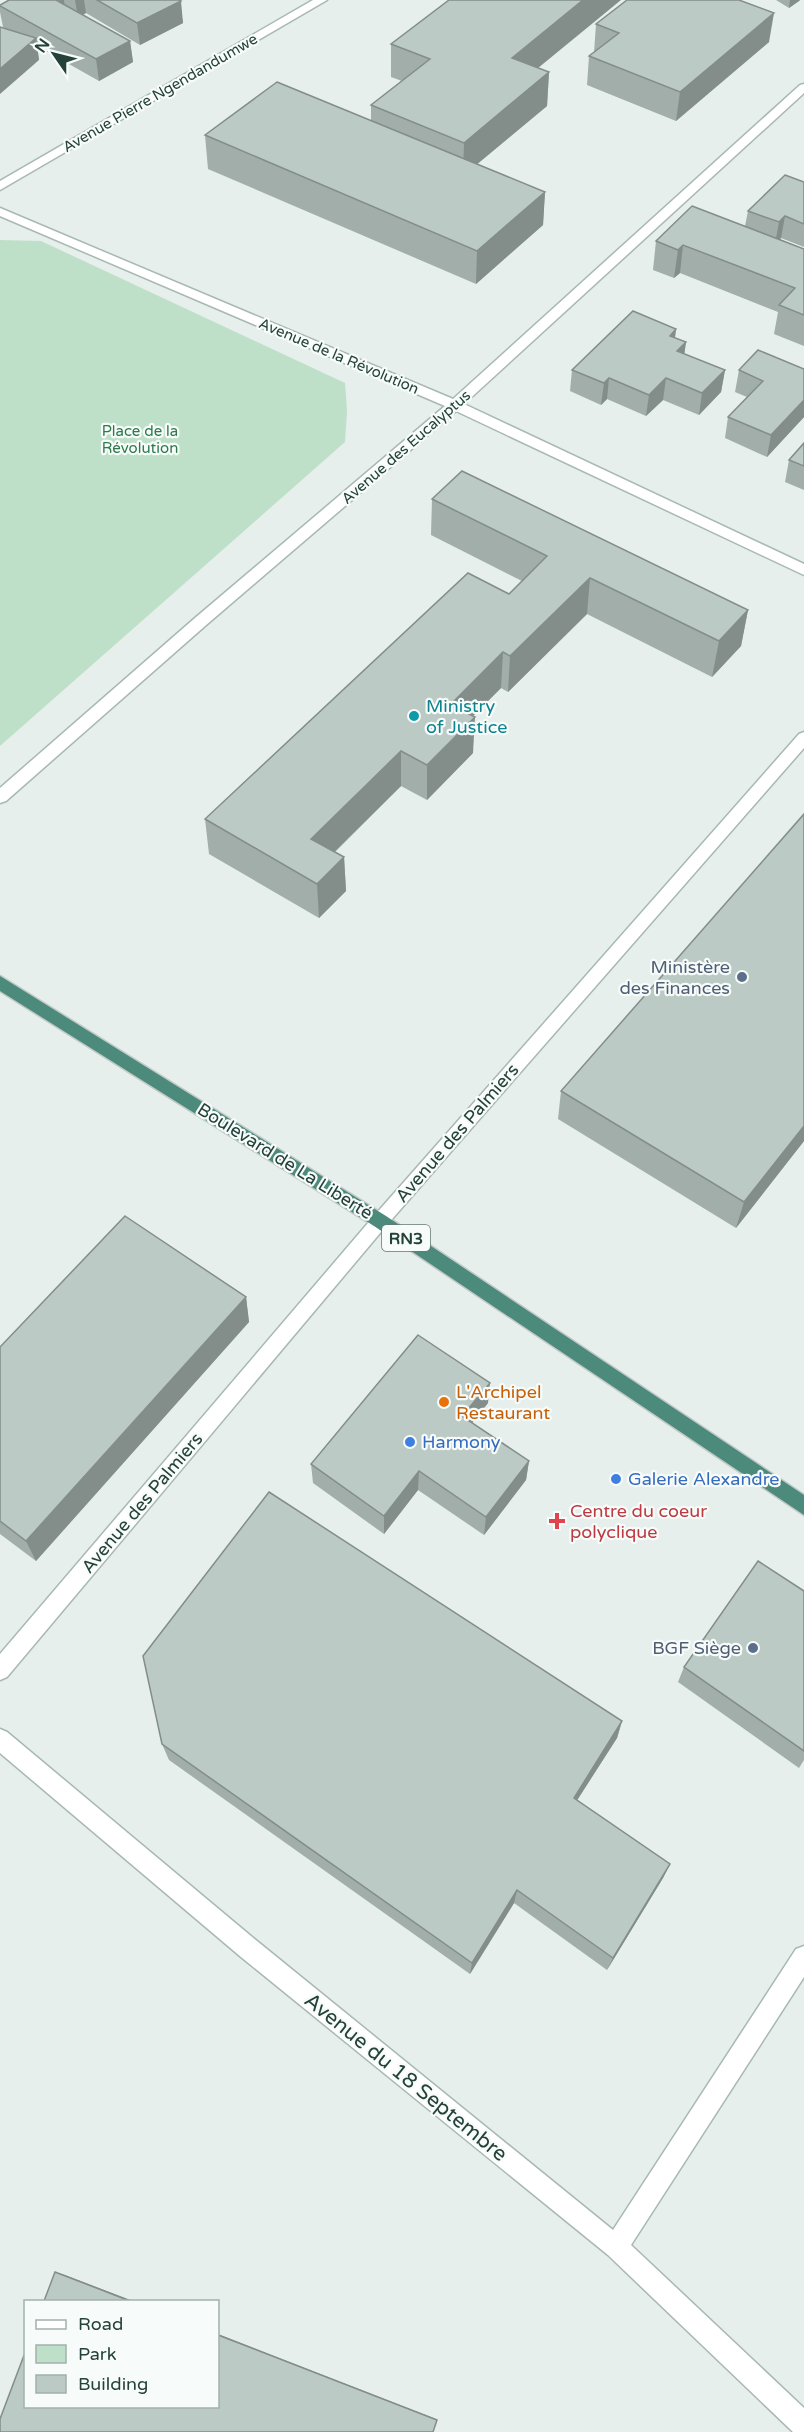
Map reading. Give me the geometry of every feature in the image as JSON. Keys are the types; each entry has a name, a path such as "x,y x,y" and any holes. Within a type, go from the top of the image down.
{"highway":[{"name":"Boulevard de La Liberté","path":"0,983 380,1221 804,1506"}],"street":[{"name":"Avenue Pierre Ngendandumwe","path":"0,186 321,0"},
{"name":"Avenue des Eucalyptus","path":"0,797 200,622 455,405 804,87"},
{"name":"Avenue de la Révolution","path":"0,212 455,405 804,570"},
{"name":"Avenue des Palmiers","path":"0,1670 380,1221 804,738"},
{"name":"Avenue du 18 Septembre","path":"0,1739 249,1949 616,2247 804,2425"},
{"path":"616,2247 804,1957"}],"green space":[{"name":"Place de la Révolution","path":"0,240 41,241 345,383 347,411 345,442 0,746"}],"building":[{"path":"9,0 56,0 130,41 96,59 0,6"},
{"path":"97,0 179,0 181,1 137,23"},
{"path":"449,0 583,0 512,58 549,72 464,143 371,105 430,59 391,44"},
{"path":"627,0 739,0 774,13 680,92 589,56 619,33 596,24"},
{"path":"0,27 36,38 0,69"},
{"path":"277,82 545,192 477,251 205,135"},
{"path":"785,175 804,182 804,224 785,216 779,222 748,211"},
{"path":"692,206 804,249 804,315 779,305 795,288 683,245 678,250 656,241"},
{"path":"633,311 676,329 670,336 686,342 677,351 725,370 702,393 666,378 649,395 609,378 604,383 572,370"},
{"path":"758,350 804,369 804,400 771,435 728,417 763,381 739,370"},
{"path":"804,443 804,466 789,460"},
{"path":"462,471 748,610 719,641 590,578 510,656 503,652 450,705 475,717 427,765 401,751 311,839 344,857 317,884 205,819 468,573 509,594 547,556 432,499"},
{"name":"Ministère des Finances","path":"804,814 804,1126 744,1202 561,1091"},
{"path":"125,1216 246,1297 26,1541 0,1521 0,1347"},
{"path":"418,1335 490,1383 462,1416 529,1461 486,1517 419,1471 384,1516 311,1464"},
{"path":"269,1492 622,1721 574,1798 670,1864 613,1958 517,1890 472,1963 162,1744 143,1656"},
{"name":"BGF Siège","path":"758,1561 804,1591 804,1751 684,1667"},
{"path":"55,2272 127,2300 44,2300"},
{"path":"219,2335 437,2420 433,2432 0,2432 0,2419 24,2355 24,2408 219,2408"}],"place":[{"name":"Ministry of Justice","path":"414,716"},
{"name":"Ministère des Finances","path":"742,977"},
{"name":"L'Archipel Restaurant","path":"444,1402"},
{"name":"Harmony","path":"410,1442"},
{"name":"Galerie Alexandre","path":"616,1479"},
{"name":"Centre du coeur polyclique","path":"557,1521"},
{"name":"BGF Siège","path":"753,1648"}]}
